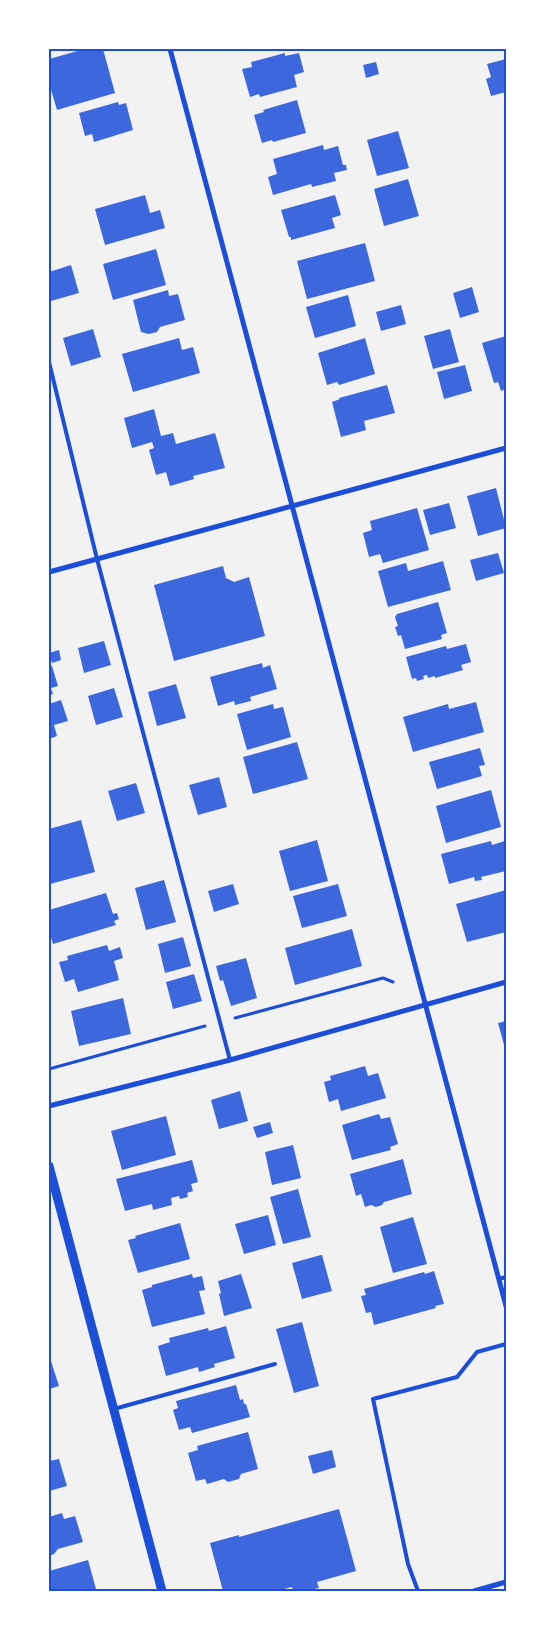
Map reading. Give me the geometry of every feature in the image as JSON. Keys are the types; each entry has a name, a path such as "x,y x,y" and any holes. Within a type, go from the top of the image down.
{"street":[{"path":"170,49 506,1306"},
{"path":"49,572 506,448"},
{"path":"49,1106 230,1060 506,982"},
{"path":"49,1166 162,1591"},
{"path":"474,1591 506,1582"}],"lane":[{"path":"49,362 97,559 230,1060"},
{"path":"499,1279 506,1277"},
{"path":"418,1591 408,1564 373,1399 457,1377 477,1352 506,1344"},
{"path":"114,1410 275,1364"}],"building":[{"path":"85,49 103,49 115,93 57,110 49,83 49,59"},
{"path":"285,53 285,56 299,53 304,72 294,75 297,87 260,97 259,94 250,97 242,69 252,67 251,62"},
{"path":"506,59 506,92 491,96 486,79 491,77 487,64"},
{"path":"376,62 379,74 366,78 363,65"},
{"path":"297,100 306,133 262,143 254,115 264,112 263,110"},
{"path":"118,102 119,105 126,103 133,130 94,142 92,134 85,136 79,113"},
{"path":"398,131 409,168 377,176 367,140"},
{"path":"323,145 324,150 338,146 343,165 346,165 347,170 334,173 336,181 312,187 311,184 273,195 268,177 277,174 273,159"},
{"path":"408,179 419,216 384,226 374,189"},
{"path":"145,195 150,213 160,210 165,228 105,245 95,209"},
{"path":"335,195 341,215 332,218 335,228 291,240 281,210"},
{"path":"365,243 375,281 307,299 297,261"},
{"path":"156,249 166,285 113,300 103,264"},
{"path":"71,265 79,293 51,301 49,272"},
{"path":"472,287 479,312 460,318 453,293"},
{"path":"168,290 169,296 178,294 185,320 160,327 157,332 149,334 141,332 133,300"},
{"path":"348,295 356,326 315,338 306,307"},
{"path":"401,305 406,324 381,331 376,312"},
{"path":"93,329 101,357 71,366 63,338"},
{"path":"450,329 459,362 433,369 424,336"},
{"path":"506,336 506,389 501,391 498,382 494,383 482,343"},
{"path":"179,338 182,350 193,347 200,373 133,392 122,354"},
{"path":"365,338 375,374 339,385 337,382 327,385 318,353"},
{"path":"465,365 472,391 444,399 437,372"},
{"path":"387,385 395,413 364,421 366,430 341,437 332,402 339,398"},
{"path":"154,409 161,436 173,433 176,444 215,433 225,468 193,476 194,479 170,486 166,472 156,475 149,450 154,448 152,442 132,448 124,418"},
{"path":"496,488 506,528 478,536 467,496"},
{"path":"449,503 456,528 430,535 423,510"},
{"path":"417,508 429,550 383,563 380,554 369,557 363,533 372,530 370,521"},
{"path":"498,553 504,573 476,581 470,560"},
{"path":"443,561 451,590 388,607 378,571 406,563 408,571"},
{"path":"223,566 226,578 234,582 249,577 265,636 174,661 154,585"},
{"path":"438,602 447,633 441,635 442,639 405,649 401,635 398,636 395,627 398,626 395,617 397,614"},
{"path":"104,641 111,665 84,673 78,648"},
{"path":"466,644 471,662 461,665 463,670 435,678 435,676 428,678 427,675 423,676 424,679 417,681 416,678 412,679 406,657 446,646 447,649"},
{"path":"59,650 61,660 52,663 49,653"},
{"path":"262,663 263,668 270,665 277,689 250,697 251,701 235,705 234,701 218,706 210,677"},
{"path":"49,666 52,666 58,686 51,688 53,694 49,695"},
{"path":"176,684 186,718 157,726 148,692"},
{"path":"114,688 123,717 96,725 88,696"},
{"path":"61,700 68,721 54,725 57,736 49,739 49,704"},
{"path":"476,702 484,732 413,752 403,717 448,704 449,709"},
{"path":"273,704 274,709 283,707 291,737 247,750 237,714"},
{"path":"297,742 308,779 253,794 243,757"},
{"path":"480,748 485,765 479,766 482,776 437,789 429,762"},
{"path":"219,777 227,807 198,815 189,785"},
{"path":"136,783 145,813 117,821 108,791"},
{"path":"491,790 501,827 446,843 436,806"},
{"path":"81,820 95,872 50,884 49,829"},
{"path":"317,840 328,881 290,891 279,851"},
{"path":"491,841 492,845 505,841 506,871 481,877 482,880 475,881 474,877 449,884 441,854"},
{"path":"164,880 176,922 146,930 135,888"},
{"path":"233,884 239,904 214,912 208,891"},
{"path":"338,884 347,916 302,928 293,896"},
{"path":"506,890 506,932 467,942 456,904"},
{"path":"106,893 113,914 117,913 119,919 114,921 116,925 53,944 49,931 49,910"},
{"path":"352,929 362,966 295,985 285,948"},
{"path":"183,937 191,966 165,973 158,944"},
{"path":"107,945 109,951 120,947 123,958 114,961 119,980 78,992 74,979 65,982 59,962 68,960 67,956"},
{"path":"246,958 257,998 231,1006 223,980 220,981 216,966"},
{"path":"194,974 202,1001 173,1009 166,982"},
{"path":"123,998 131,1034 79,1046 71,1011"},
{"path":"506,1021 506,1052 498,1023"},
{"path":"365,1066 368,1076 378,1073 386,1098 341,1111 338,1099 329,1102 324,1082 331,1080 330,1076"},
{"path":"240,1091 248,1121 219,1129 211,1100"},
{"path":"379,1114 381,1119 390,1117 398,1144 390,1147 391,1150 352,1160 342,1125"},
{"path":"166,1116 176,1155 122,1170 111,1131"},
{"path":"270,1122 273,1133 257,1138 253,1127"},
{"path":"293,1145 301,1178 272,1185 265,1152"},
{"path":"403,1159 412,1194 384,1202 376,1207 371,1205 365,1207 361,1194 356,1196 350,1174"},
{"path":"192,1160 198,1182 191,1184 193,1191 187,1193 188,1197 180,1199 179,1196 171,1198 172,1205 153,1210 152,1204 125,1211 116,1179"},
{"path":"298,1189 311,1237 283,1244 270,1197"},
{"path":"268,1215 276,1245 244,1254 235,1224"},
{"path":"413,1217 427,1264 393,1273 380,1227"},
{"path":"180,1223 190,1259 138,1273 128,1240 136,1238 135,1236"},
{"path":"322,1255 332,1291 302,1299 292,1263"},
{"path":"434,1271 444,1304 435,1306 436,1308 374,1325 371,1312 366,1313 361,1296 366,1295 364,1289 424,1272 425,1274"},
{"path":"192,1274 193,1278 202,1276 205,1290 199,1291 205,1314 152,1327 142,1290 152,1287 152,1285"},
{"path":"241,1274 252,1308 224,1316 218,1281"},
{"path":"302,1322 319,1386 294,1393 276,1329"},
{"path":"226,1326 235,1358 214,1364 215,1367 199,1372 198,1367 166,1376 158,1346 170,1342 169,1338 208,1328 209,1331"},
{"path":"49,1355 59,1386 49,1389"},
{"path":"236,1385 240,1400 243,1399 244,1404 246,1404 250,1417 192,1433 190,1427 179,1430 173,1410 178,1408 176,1401"},
{"path":"248,1432 258,1469 241,1474 239,1479 228,1482 224,1479 207,1484 205,1479 196,1481 188,1453 198,1450 197,1446"},
{"path":"332,1450 336,1467 313,1474 308,1456"},
{"path":"59,1459 67,1486 49,1491 49,1461"},
{"path":"339,1509 356,1571 317,1582 319,1588 305,1591 293,1591 292,1587 276,1591 223,1591 210,1543 239,1535 239,1537"},
{"path":"62,1513 64,1519 75,1516 83,1542 58,1549 49,1556 49,1517"},
{"path":"88,1560 96,1589 89,1591 49,1591 49,1571"}]}
